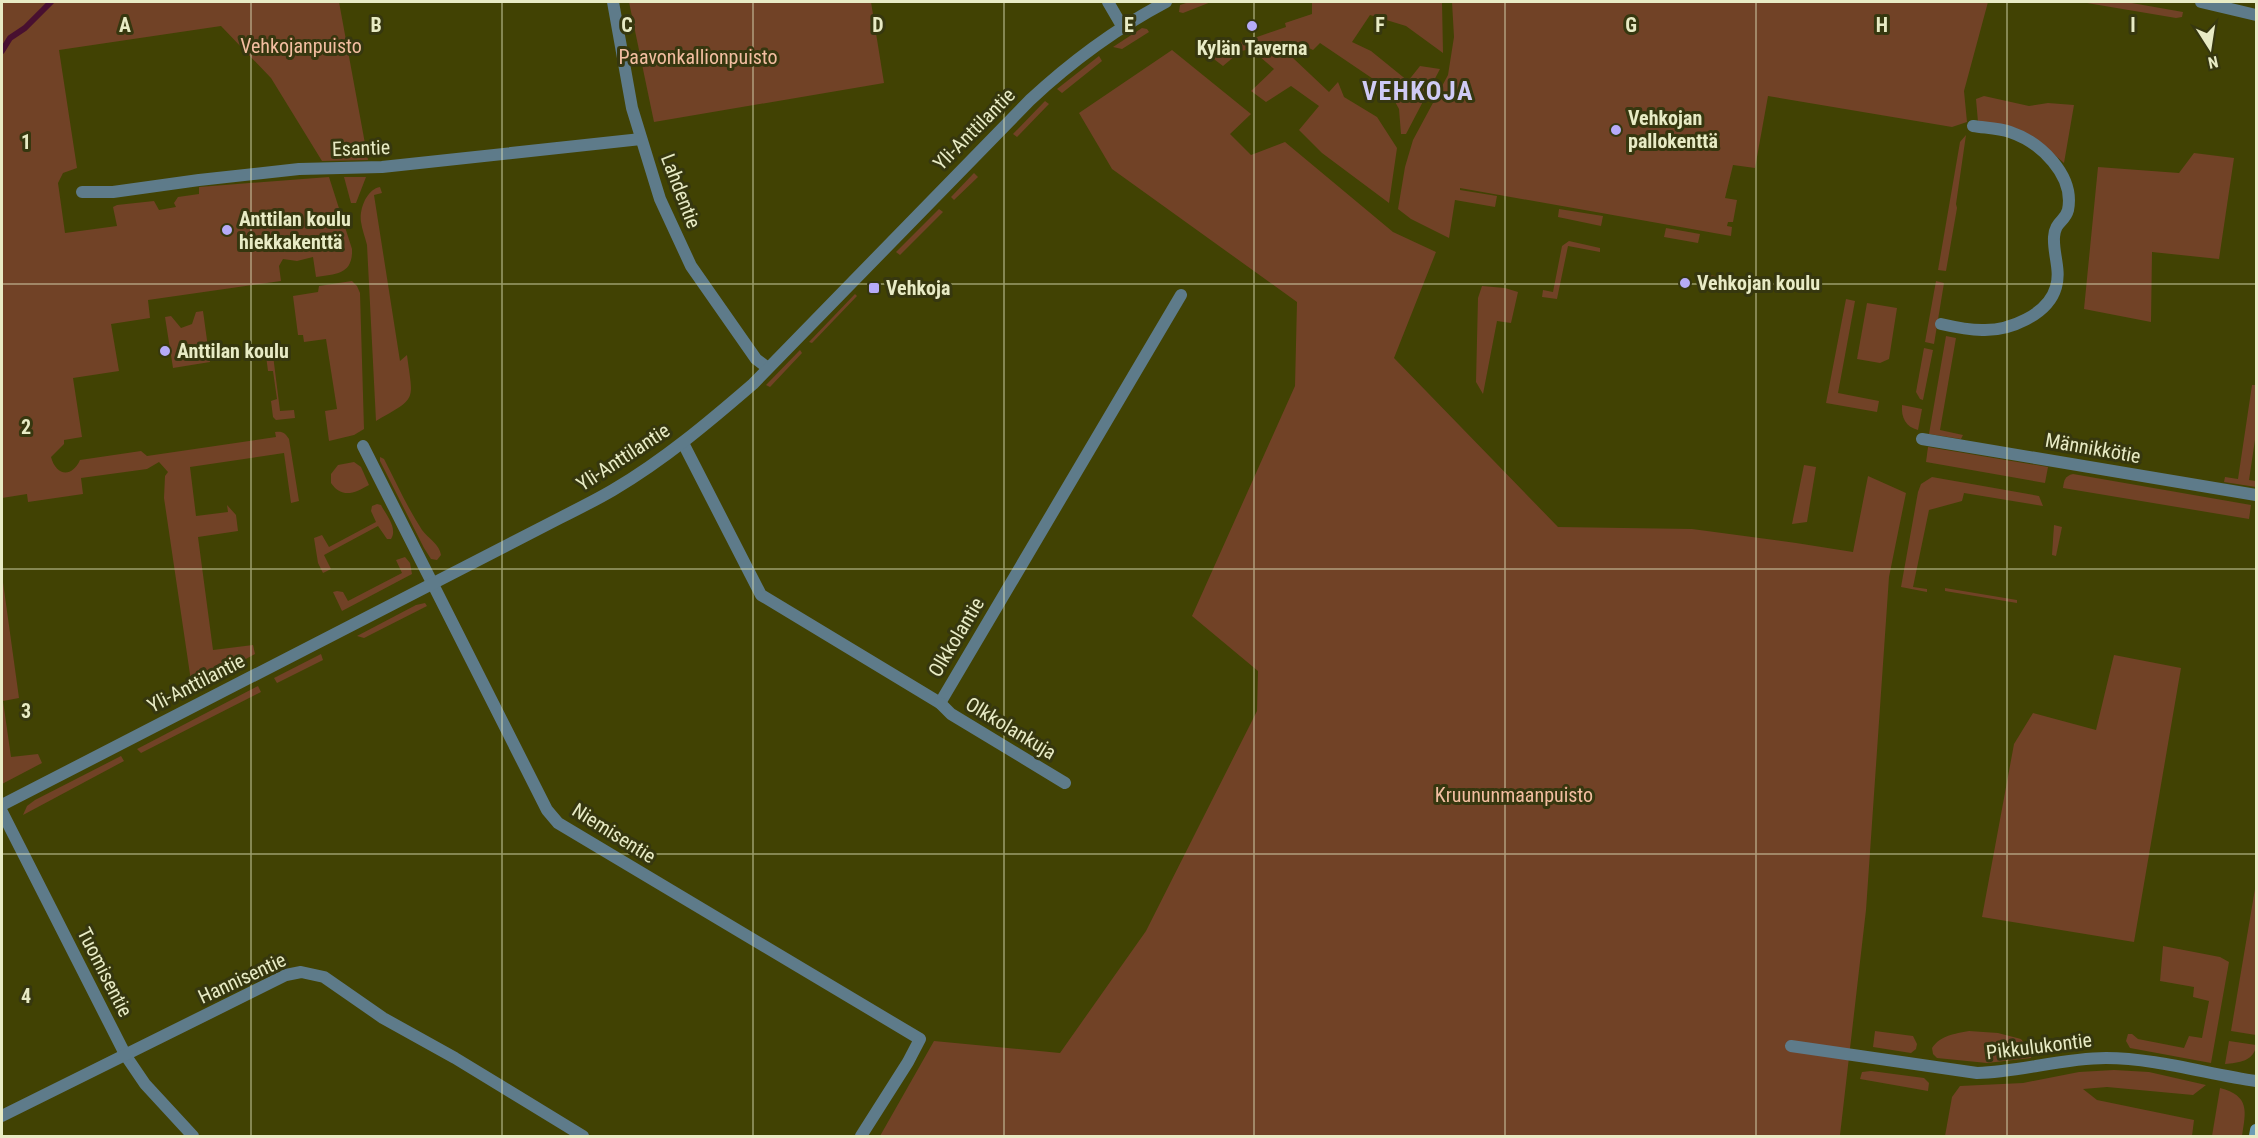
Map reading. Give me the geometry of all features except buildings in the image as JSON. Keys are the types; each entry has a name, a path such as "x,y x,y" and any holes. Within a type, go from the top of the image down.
{"main road":[{"path":"2255,1137 2256,1130"}],"street":[{"name":"Lahdentie","path":"613,2 632,108 660,199 691,266 756,359 768,368"},
{"path":"1108,2 1122,26"},
{"name":"Yli-Anttilantie","path":"2,805 614,489 683,443 711,421 768,368 1029,100 1058,74 1122,26 1166,2"},
{"path":"2201,2 2256,15"},
{"path":"1941,324 1984,330 2009,326 2031,317 2048,305 2056,287 2058,269 2053,247 2054,228 2067,213 2069,197 2058,167 2034,143 2009,131 1973,126"},
{"name":"Esantie","path":"82,192 112,192 299,169 406,165 641,139"},
{"name":"Olkkolantie","path":"683,443 761,595 939,703 1182,295"},
{"name":"Männikkötie","path":"1922,439 2256,495"},
{"name":"Niemisentie","path":"363,446 431,585 547,810 558,823 920,1039 861,1137"},
{"name":"Olkkolankuja","path":"939,703 951,714 1065,783"},
{"name":"Tuomisentie","path":"2,813 126,1056 145,1084 193,1137"},
{"name":"Hannisentie","path":"2,1116 286,975 302,972 324,977 383,1018 455,1058 583,1137"},
{"name":"Pikkulukontie","path":"1791,1046 1977,1073 2004,1072 2084,1059 2107,1058 2134,1060 2256,1081"}],"green space":[{"name":"Vehkojanpuisto","path":"2,2 339,2 368,160 322,161 271,78 221,26 59,50 77,168 63,173 58,183 65,233 117,226 113,207 117,205 154,201 159,210 176,207 174,203 178,197 199,194 199,187 329,177 352,249 350,264 337,273 316,277 313,257 297,261 283,259 279,266 281,281 148,300 150,318 111,324 119,371 73,378 82,437 64,440 64,444 51,457 60,471 73,470 80,460 141,451 147,456 276,437 275,432 284,433 289,439 299,501 291,503 284,453 190,467 196,516 228,512 227,505 236,515 238,531 198,537 213,650 253,645 255,654 196,686 191,681 164,498 165,476 168,472 159,462 147,469 81,478 83,494 28,502 27,494 2,498"},
{"name":"Paavonkallionpuisto","path":"629,2 871,2 884,83 654,122"},
{"path":"1189,2 1211,2 1183,13 1179,12 1180,5"},
{"path":"1312,2 1442,2 1443,53 1406,26 1370,15 1352,42 1371,51 1408,81 1420,66 1440,69 1406,134 1401,134 1399,109 1388,89 1320,43 1313,50 1303,45 1293,58 1329,92 1338,82 1344,97 1377,117 1397,148 1389,203 1322,153 1299,130 1319,106 1291,86 1266,102 1251,91 1274,69 1251,49 1241,51 1223,66 1206,53 1286,27 1285,23 1312,14"},
{"path":"1452,2 1988,2 1964,91 1967,122 1952,127 1768,96 1755,168 1733,165 1725,198 1737,200 1733,222 1728,222 1727,226 1732,227 1731,236 1460,188 1460,190 1497,196 1495,207 1455,200 1449,238 1411,219 1398,209 1405,167 1413,140 1448,75 1454,37"},
{"path":"2081,2 2126,2 2183,12 2182,17 2176,18"},
{"path":"1142,28 1149,32 1122,49 1113,47"},
{"name":"Kruununmaanpuisto","path":"1172,50 1251,114 1230,134 1251,155 1285,142 1393,232 1436,252 1394,358 1558,527 1692,529 1853,552 1868,476 1906,493 1889,577 1866,910 1840,1135 1848,1136 880,1136 934,1041 1060,1053 1146,931 1257,711 1258,671 1192,616 1295,386 1297,302 1112,169 1079,113"},
{"path":"1099,56 1102,61 1062,93 1057,89"},
{"path":"1984,96 2029,106 2048,103 2074,105 2064,163 2036,139 1978,122 1976,99"},
{"path":"1045,101 1049,104 1017,137 1013,134"},
{"path":"1966,135 1946,271 1938,270 1960,142"},
{"path":"2194,153 2234,158 2219,259 2152,252 2151,322 2084,309 2098,167 2179,173"},
{"path":"974,173 978,177 954,200 951,197"},
{"path":"344,177 366,177 356,203 351,203"},
{"path":"380,187 382,193 374,195 400,361 407,355 411,390 406,402 376,421 367,245 361,217 363,206 371,191"},
{"path":"939,209 943,212 900,255 896,252"},
{"path":"1559,209 1603,216 1601,226 1558,217"},
{"path":"1666,228 1700,234 1698,243 1664,237"},
{"path":"1569,241 1600,248 1600,252 1568,246 1557,299 1542,297 1543,290 1553,292 1562,246"},
{"path":"1709,275 1736,279 1734,289 1707,284"},
{"path":"352,281 360,293 364,429 354,435 329,441 325,411 337,409 326,339 304,342 303,335 298,335 293,296 318,292 319,286"},
{"path":"1936,281 1944,283 1934,344 1925,342"},
{"path":"1482,286 1505,288 1518,292 1511,323 1497,321 1483,394 1476,382 1478,298"},
{"path":"855,294 857,296 812,343 809,342"},
{"path":"1846,299 1855,301 1838,393 1879,401 1877,412 1826,403"},
{"path":"1867,303 1897,308 1889,359 1880,363 1857,359"},
{"path":"203,311 210,362 173,368 165,317 171,316 181,328 192,324 196,312"},
{"path":"1946,336 1956,338 1940,430 1963,435 1961,439 1929,434"},
{"path":"272,347 280,411 294,410 295,418 276,420 273,417 271,401 277,399 273,371 268,371 265,348"},
{"path":"1924,348 1933,350 1923,400 1916,392"},
{"path":"800,350 802,353 770,387 766,385"},
{"path":"2252,385 2256,385 2256,433 2249,480 2256,481 2256,487 2224,482 2225,477 2238,479"},
{"path":"1902,405 1922,409 1918,430 1910,427 1905,421"},
{"path":"1928,447 2048,467 2045,483 1926,462"},
{"path":"380,457 384,459 422,530 438,548 441,555 437,560 431,559 424,548"},
{"path":"354,462 361,467 369,485 354,492 344,493 331,483 331,474 338,465"},
{"path":"1804,465 1816,467 1807,522 1792,524"},
{"path":"2073,474 2251,505 2249,519 2063,488 2065,479"},
{"path":"1932,477 2039,496 2043,506 1964,493 1962,501 1929,510 1913,587 1927,589 1927,592 1901,587 1918,492 1921,484"},
{"path":"381,505 390,522 393,530 391,539 387,539 378,526 324,555 331,569 323,573 318,563 314,538 322,535 329,547 376,522 371,511 372,506"},
{"path":"2054,525 2062,527 2056,556 2052,555"},
{"path":"405,557 410,563 412,574 342,611 333,592 343,592 348,601 402,573 396,560"},
{"path":"2,575 19,698 3,701 11,757 38,754 42,763 2,784"},
{"path":"1945,588 2017,600 2017,603 1945,591"},
{"path":"425,603 427,606 364,638 357,636 416,605"},
{"path":"321,654 323,660 277,683 274,678"},
{"path":"2114,655 2181,668 2134,942 1982,917 2014,744 2033,713 2096,730"},
{"path":"258,686 261,692 141,753 137,749"},
{"path":"121,756 124,761 23,815 27,806 35,800"},
{"path":"2256,883 2256,1035 2231,1031"},
{"path":"2163,946 2220,957 2229,962 2211,1063 2130,1048 2126,1041 2128,1034 2132,1034 2138,1039 2184,1048 2189,1036 2202,1038 2209,1001 2193,997 2194,987 2160,981"},
{"path":"1875,1031 1913,1036 1917,1044 1916,1049 1911,1053 1873,1047"},
{"path":"1969,1031 1998,1033 2021,1039 2032,1053 2031,1058 1987,1063 1937,1058 1933,1054 1932,1048 1939,1040"},
{"path":"2229,1041 2256,1045 2253,1055 2245,1060 2225,1064"},
{"path":"2114,1070 2149,1072 2206,1085 2193,1095 2107,1087 2083,1089 2097,1100 2194,1120 2192,1136 1945,1136 1952,1097 1960,1086 2023,1083 2079,1072"},
{"path":"1871,1071 1924,1078 1929,1083 1928,1091 1860,1079 1862,1072"},
{"path":"2220,1088 2237,1095 2244,1106 2242,1136 2212,1136"}],"waterway":[{"path":"2,51 10,38 25,28 51,2"}],"place":[{"name":"Kylän Taverna","path":"1252,26"},
{"name":"Vehkojan pallokenttä","path":"1616,130"},
{"name":"Anttilan koulu hiekkakenttä","path":"227,230"},
{"name":"Vehkojan koulu","path":"1685,283"},
{"name":"Vehkoja","path":"874,288"},
{"name":"Anttilan koulu","path":"165,351"}],"district":[{"name":"VEHKOJA","path":"1418,91"}]}
